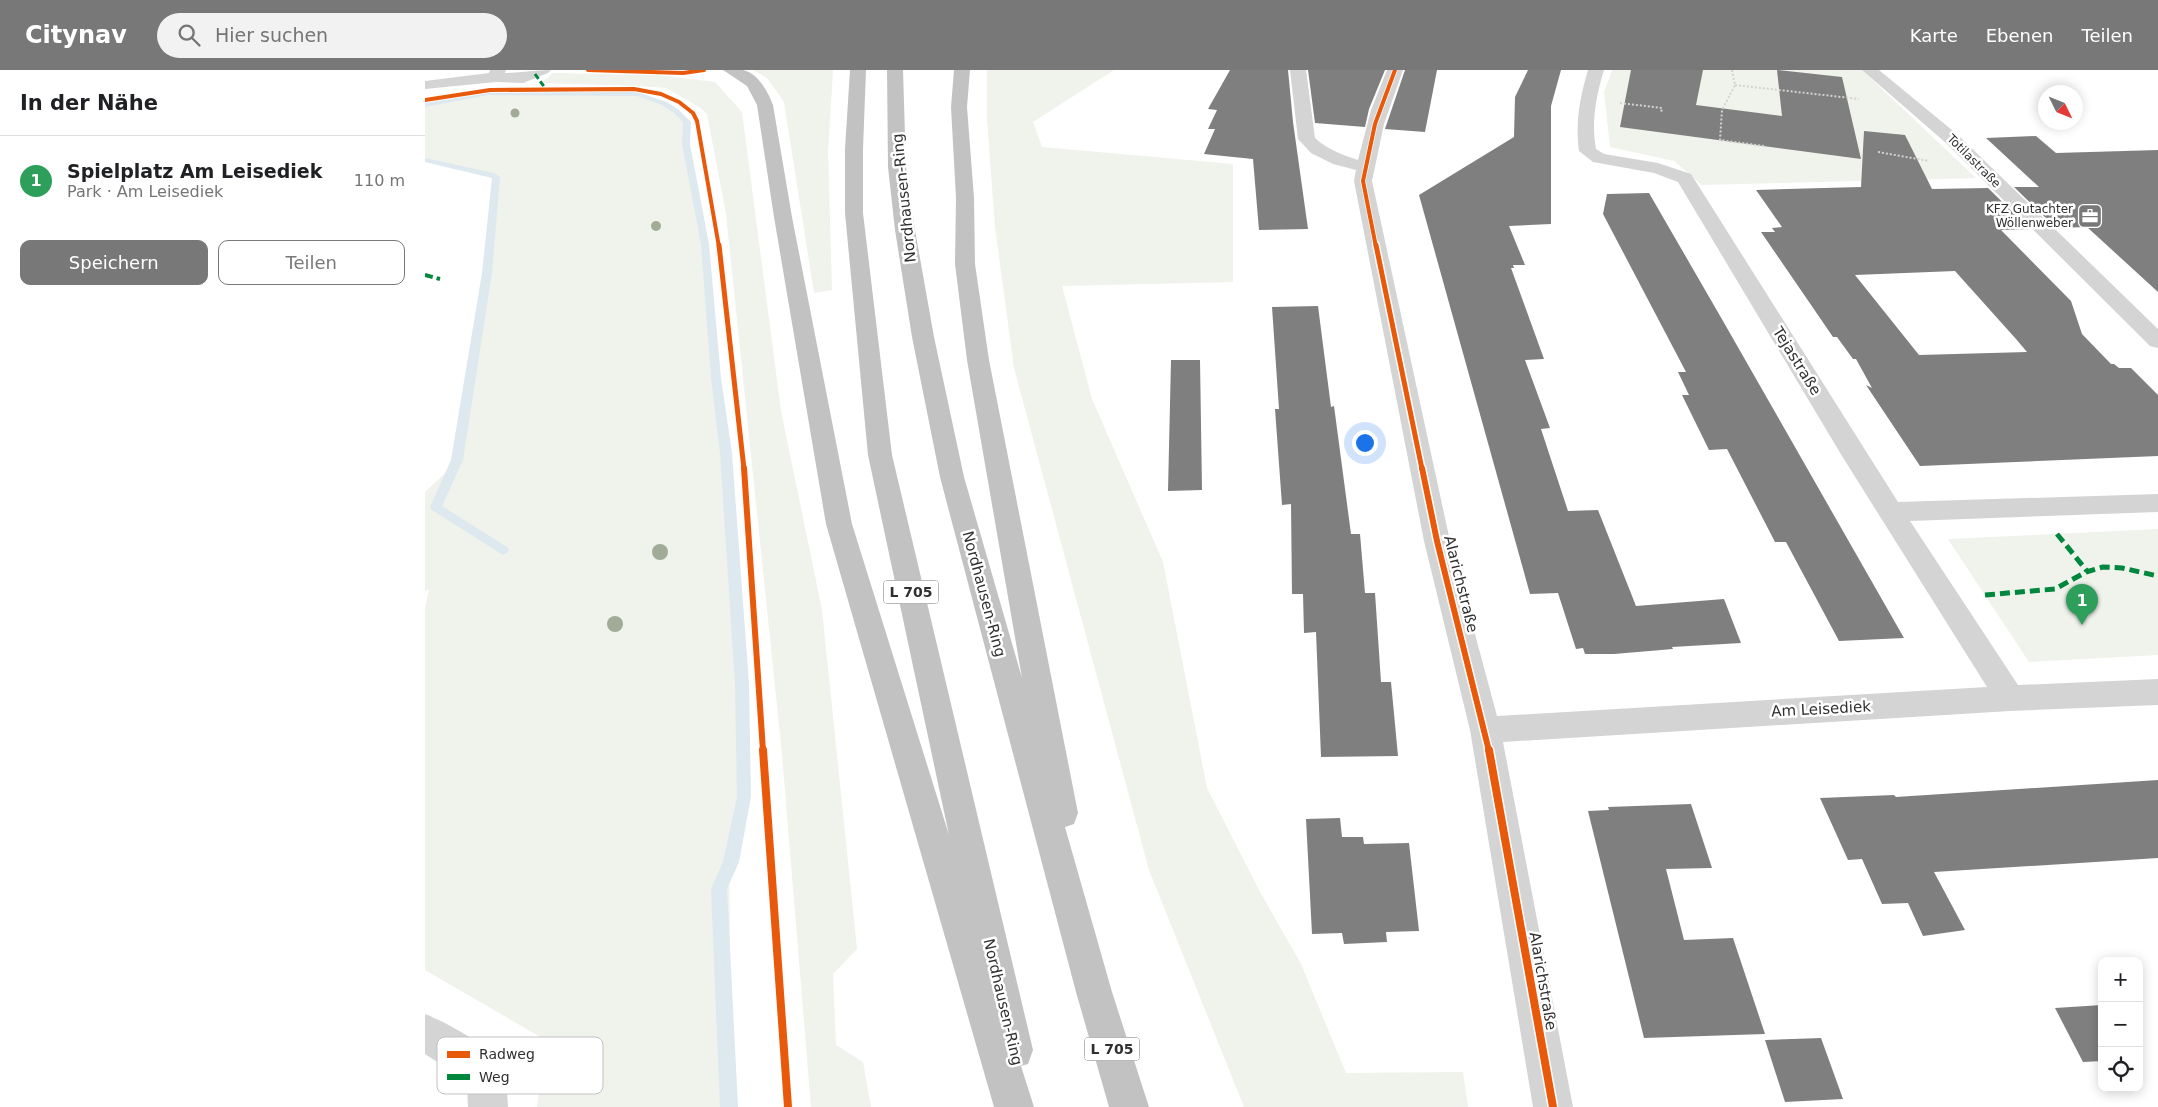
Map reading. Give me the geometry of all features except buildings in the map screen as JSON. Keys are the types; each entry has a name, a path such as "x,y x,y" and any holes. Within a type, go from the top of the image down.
{"highway":[{"path":"731,70 753,81 762,93 839,524 1013,1107"},
{"name":"Nordhausen-Ring","path":"858,70 854,149 854,213 880,455 1027,1107"},
{"name":"Nordhausen-Ring","path":"895,70 897,167 905,230 923,338 950,467 1094,992 1129,1107"},
{"path":"962,70 959,107 965,198 965,264 977,360 1094,992"}],"street":[{"path":"429,85 497,74 523,78 543,70"},
{"path":"1298,70 1307,139 1317,149 1339,160 1365,166"},
{"name":"Alarichstraße","path":"1395,70 1387,87 1365,166 1363,181 1435,531 1485,730 1553,1107"},
{"name":"Tejastraße","path":"1596,70 1588,99 1585,141 1588,151 1599,158 1658,168 1685,178 1846,442 2010,698"},
{"name":"Totilastraße","path":"1870,70 1952,139 2158,341"},
{"path":"1892,512 2158,503"},
{"name":"Am Leisediek","path":"1485,730 2010,698 2158,692"},
{"path":"425,1033 437,1040"},
{"path":"487,1094 488,1107"}],"path":[{"path":"1732,70 1735,84 1722,110 1720,140 1765,146"},
{"path":"1735,84 1911,104"},
{"path":"1588,99 1661,108 1661,113"}],"shaded area":[{"path":"753,70 833,70 828,152 832,290 814,293 784,102 767,78"},
{"path":"987,70 1114,70 1033,122 1042,147 1233,164 1233,282 1062,286 1092,399 1163,562 1207,788 1259,890 1301,964 1346,1073 1463,1072 1468,1107 1244,1107 1149,870 1014,368 995,227 987,119"},
{"path":"1612,70 1862,70 1976,178 1702,185 1674,161 1610,147 1604,92"},
{"path":"553,73 657,75 715,82 742,112 781,411 822,610 857,949 833,974 836,1045 863,1062 871,1107 811,1107 782,754 726,214 707,114 699,107 666,88 541,83"},
{"path":"618,94 637,96 665,105 679,116 685,124 703,245 718,395 745,797 729,846 732,1107 537,1107 538,1094 603,1094 603,1037 541,1037 425,970 425,607 429,590 425,591 425,492 457,462 485,265 494,177 425,161 425,106 481,95"},
{"path":"2158,529 2158,655 2029,662 1948,539"}],"waterway":[{"path":"425,105 488,93 637,94 665,104 687,122 686,144 705,244 716,378 726,453 742,684 744,797 731,862 719,889 729,1107"},
{"path":"425,160 496,177 487,273 457,460 436,507 503,550"}],"marked path":[{"path":"535,74 545,88"},
{"path":"425,275 440,279"},
{"path":"2057,534 2087,571"},
{"path":"1985,595 2055,589 2086,572 2103,567 2122,568 2158,576"}],"cycle path":[{"path":"588,70 683,73 704,70"},
{"path":"1395,70 1375,124 1363,181 1437,541 1485,730 1553,1107"},
{"path":"425,100 490,90 634,89 661,94 679,102 693,113 697,121 718,235 743,456 788,1107"}],"place":[{"name":"KFZ Gutachter Wöllenweber","path":"2090,216"},
{"name":"Spielplatz Am Leisediek","path":"2082,625"}]}
